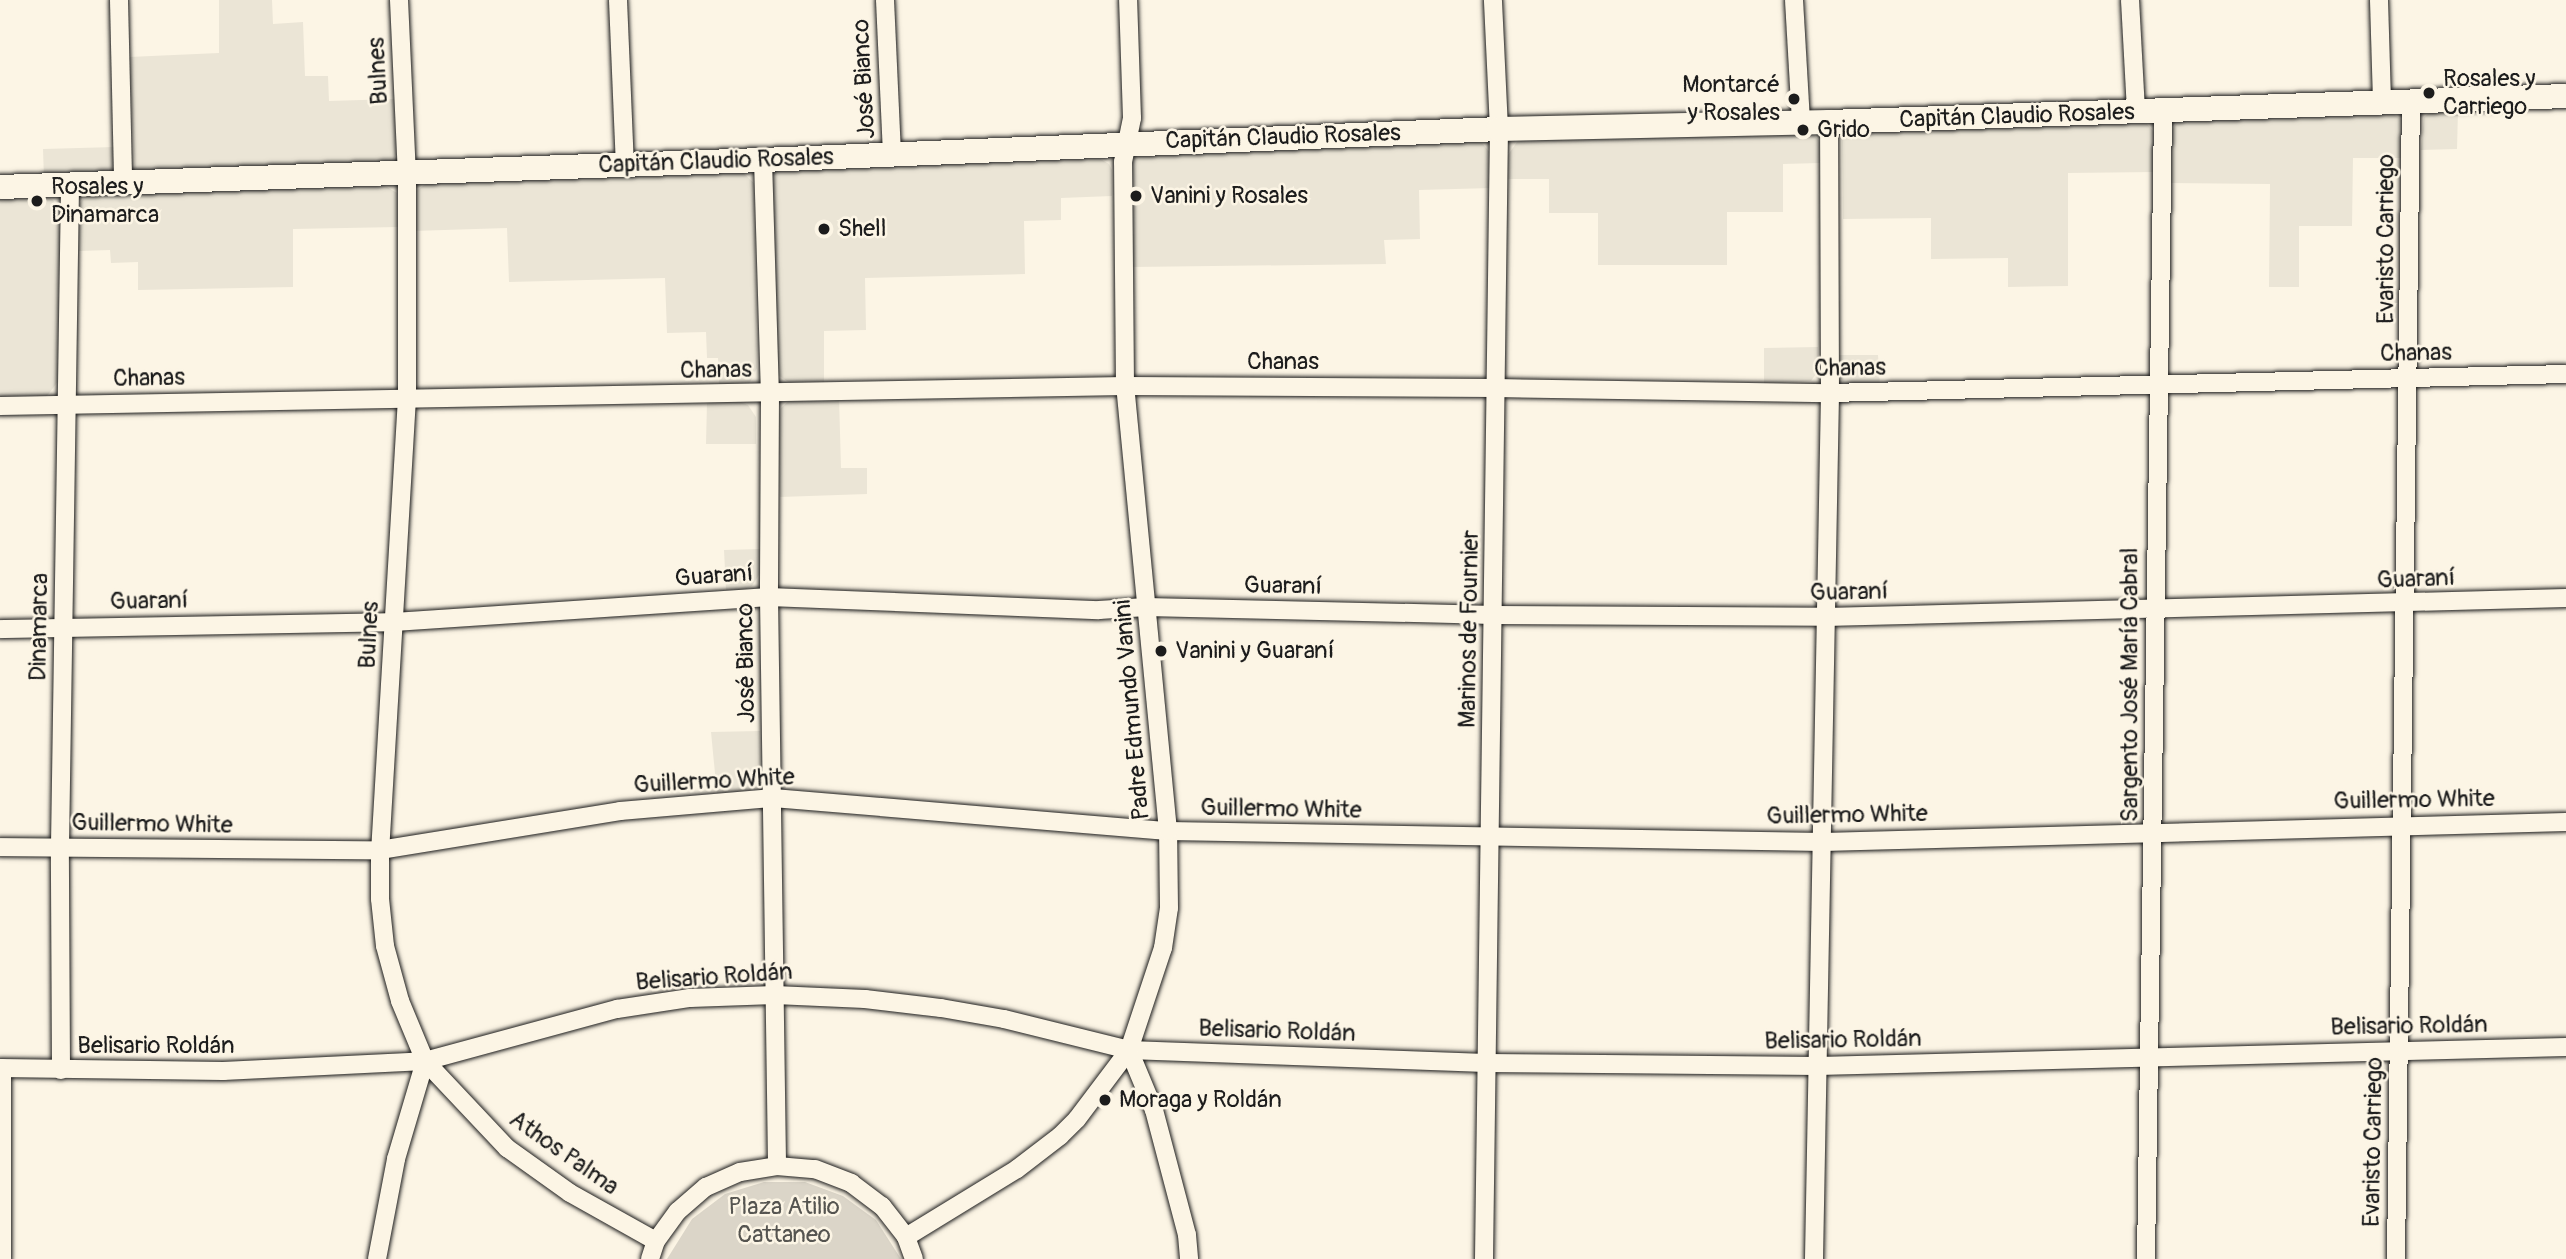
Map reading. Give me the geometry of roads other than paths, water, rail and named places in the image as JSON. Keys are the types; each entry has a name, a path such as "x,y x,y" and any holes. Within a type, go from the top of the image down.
{"street":[{"path":"118,0 123,182"},
{"name":"Bulnes","path":"399,0 407,173 407,398 380,850 380,899 386,946 400,1001 425,1061"},
{"path":"618,0 625,164"},
{"name":"José Bianco","path":"885,0 892,155"},
{"name":"Padre Edmundo Vanini","path":"906,1237 1017,1170 1060,1136 1098,1095 1129,1050 1163,948 1169,908 1168,831 1125,386 1123,162 1132,118 1128,0"},
{"name":"Marinos de Fournier","path":"1484,1259 1499,129 1493,0"},
{"path":"1794,0 1801,122"},
{"path":"2130,0 2136,112"},
{"path":"2379,0 2382,103"},
{"name":"Capitán Claudio Rosales","path":"0,187 763,160 1499,129 1829,122 2566,96"},
{"name":"Evaristo Carriego","path":"2396,1259 2411,102"},
{"name":"Sargento José María Cabral","path":"2147,1259 2163,111"},
{"path":"1814,1259 1830,393 1829,122"},
{"name":"José Bianco","path":"763,160 770,393 769,597 777,1166"},
{"name":"Dinamarca","path":"61,1070 63,627 70,184"},
{"name":"Chanas","path":"0,406 1125,386 1830,393 2566,374"},
{"name":"Guaraní","path":"0,629 394,622 769,597 1099,610 1146,607 1494,615 1825,617 2566,598"},
{"name":"Guillermo White","path":"0,847 380,850 620,811 773,798 1168,831 1823,842 2402,824 2566,822"},
{"name":"Belisario Roldán","path":"1,1068 223,1071 425,1061 617,1009 690,998 775,995 865,999 941,1008 1004,1019 1129,1050 1486,1063 1818,1066 2566,1047"},
{"path":"1129,1050 1154,1110 1187,1235 1189,1259"},
{"path":"377,1259 396,1159 425,1061"},
{"name":"Athos Palma","path":"425,1061 516,1154 570,1193 656,1241"},
{"path":"1,1068 2,1259"},
{"path":"650,1259 656,1241 678,1211 706,1187 740,1172 777,1166 815,1169 851,1183 882,1206 906,1237 914,1259"}],"place":[{"name":"Rosales y Carriego","path":"2429,93"},
{"name":"Montarcé y Rosales","path":"1794,99"},
{"name":"Grido","path":"1803,130"},
{"name":"Vanini y Rosales","path":"1136,196"},
{"name":"Rosales y Dinamarca","path":"37,201"},
{"name":"Shell","path":"824,229"},
{"name":"Vanini y Guaraní","path":"1161,651"},
{"name":"Moraga y Roldán","path":"1105,1100"}],"park label":[{"name":"Plaza Atilio Cattaneo","path":"784,1221"}]}
